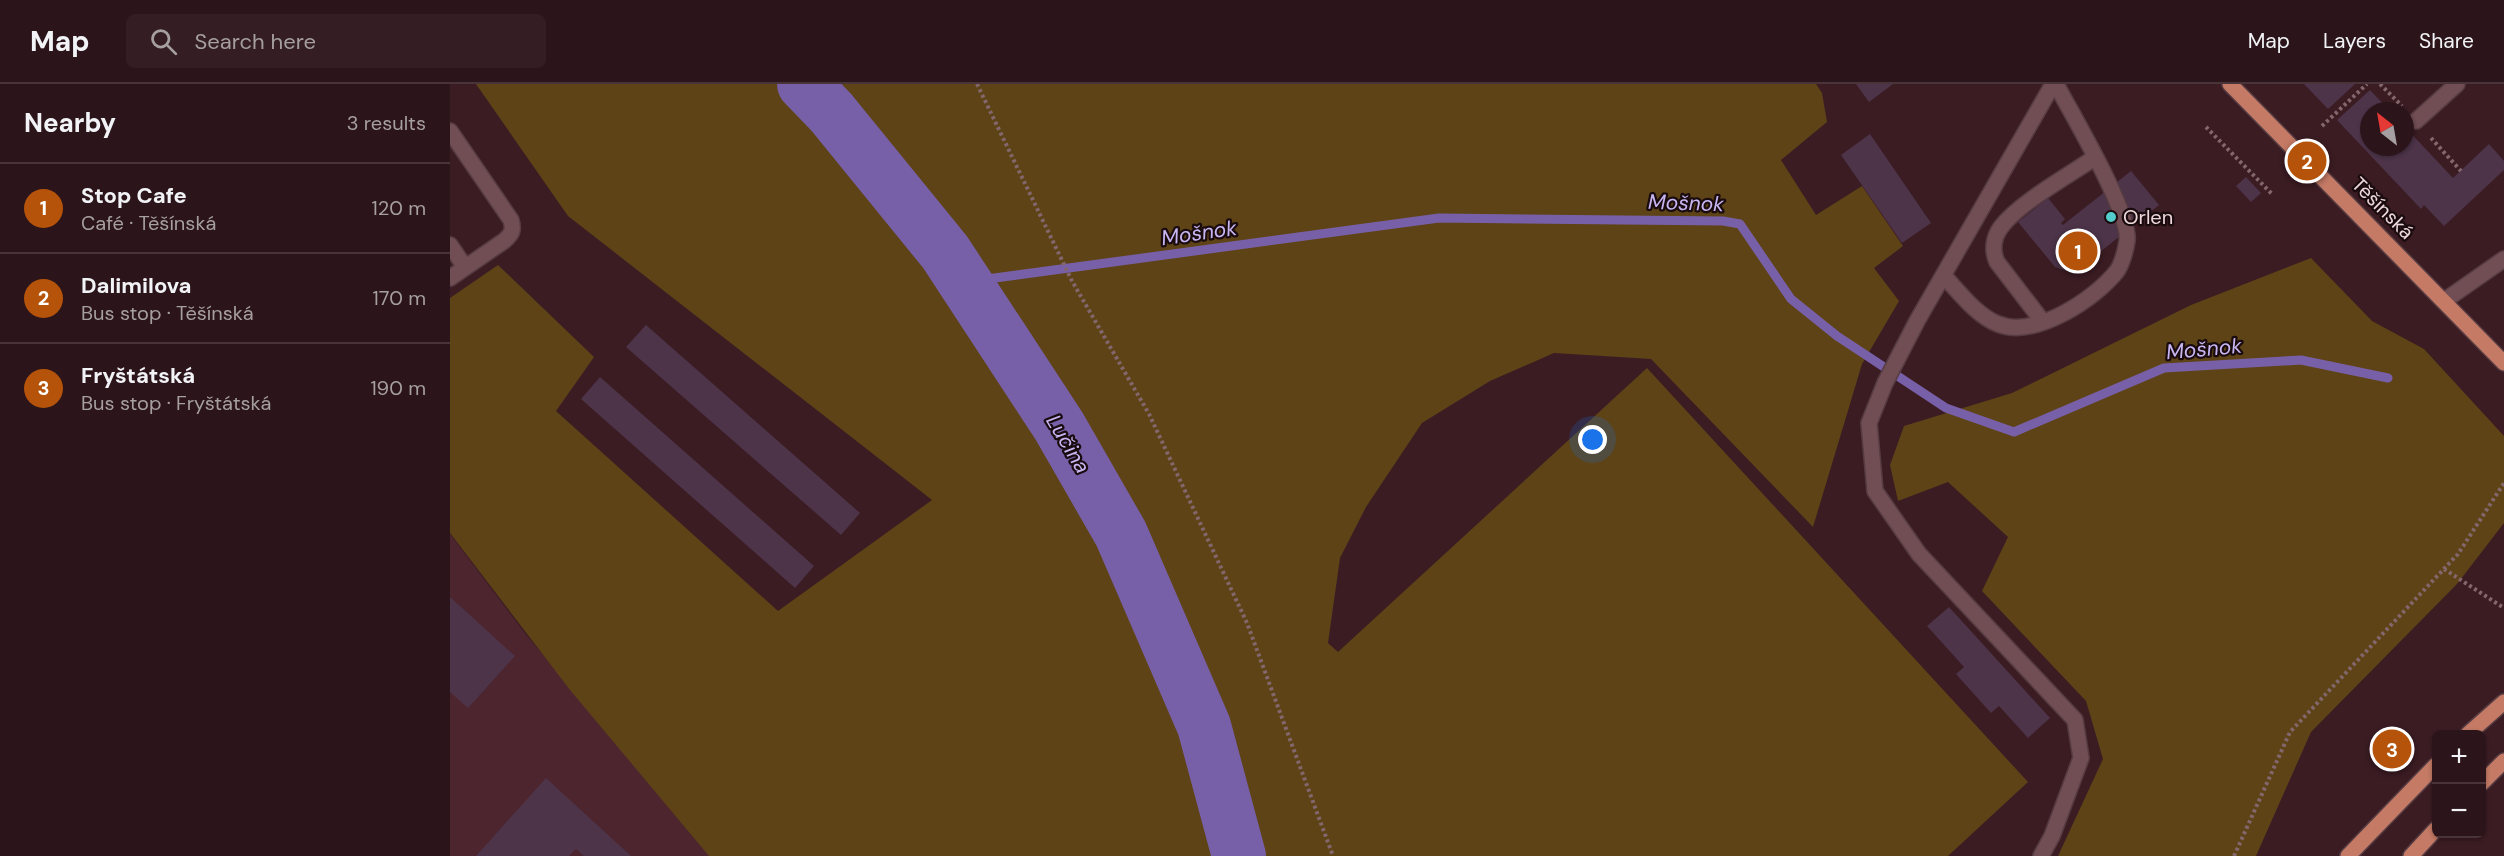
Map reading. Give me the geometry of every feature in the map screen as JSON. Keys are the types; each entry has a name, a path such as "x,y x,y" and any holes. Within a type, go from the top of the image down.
{"main road":[{"name":"Těšínská","path":"2230,84 2504,363"},
{"path":"2473,730 2504,702"},
{"path":"2486,778 2504,761"},
{"path":"2348,856 2432,769"},
{"path":"2411,856 2432,833"}],"street":[{"path":"1944,276 1977,310 1999,325 2029,328 2064,313 2091,294 2118,269 2128,239 2118,205 2054,84"},
{"path":"2041,856 2052,836 2081,758 2075,720 1919,554 1875,491 1869,423 1896,359 2054,84"},
{"path":"2416,122 2457,84"},
{"path":"450,131 511,220 513,228 511,235 504,241 450,278"},
{"path":"2043,322 1997,262 1993,253 1994,241 2000,228 2015,213 2094,158"},
{"path":"450,245 465,267"},
{"path":"2444,300 2504,259"}],"path":[{"path":"977,84 1072,281 1149,414 1246,623 1334,856"},
{"path":"2322,126 2367,84"},
{"path":"2380,84 2461,171"},
{"path":"2206,127 2272,194"},
{"path":"2234,856 2290,732 2458,554 2504,483"},
{"path":"2444,568 2504,608"}],"shaded area":[{"path":"476,84 1816,84 1822,93 1827,122 1781,160 1816,215 1862,186 1903,246 1874,268 1899,301 1862,364 1813,527 1651,359 1554,353 1490,381 1422,423 1366,507 1340,558 1328,643 1338,652 1647,368 2028,782 1948,856 709,856 570,690 450,533 450,298 498,265 594,357 556,411 778,611 932,500 568,216"},
{"path":"2311,258 2372,321 2424,349 2504,436 2504,523 2457,584 2311,732 2256,856 2058,856 2103,759 2086,701 1982,591 2008,537 1948,482 1898,501 1890,465 1904,426 2012,393 2191,305"},
{"path":"450,534 524,632 710,856 450,856"}],"building":[{"path":"1856,84 1893,84 1869,102"},
{"path":"2304,84 2355,84 2328,109"},
{"path":"2370,90 2381,102 2360,102 2360,144 2337,120"},
{"path":"1870,134 1931,223 1902,243 1841,155"},
{"path":"2414,137 2453,178 2489,144 2504,161 2504,170 2444,226 2424,205 2421,209 2371,156 2414,156"},
{"path":"2131,171 2159,205 2090,260 2087,257 2080,267 2066,271 2055,267 2018,222 2048,198 2065,219 2061,223 2063,225"},
{"path":"2246,177 2261,193 2251,202 2236,186"},
{"path":"646,325 860,513 841,535 626,347"},
{"path":"600,377 814,566 795,588 581,399"},
{"path":"450,597 515,656 468,708 450,692"},
{"path":"1949,607 2050,718 2028,738 1999,706 1991,713 1956,674 1964,667 1927,626"},
{"path":"546,778 631,856 584,856 576,849 569,856 476,856"}],"waterway":[{"name":"Lučina","path":"804,84 831,112 945,252 1059,426 1121,534 1204,726 1239,856"},
{"name":"Mošnok","path":"965,282 1439,218 1723,221 1740,224 1791,299 1837,336 1946,408 2014,432 2164,368 2301,360 2388,378"}],"place":[{"name":"Dalimilova","path":"2307,161"},
{"name":"Orlen","path":"2111,217"},
{"name":"Stop Cafe","path":"2078,251"},
{"name":"Fryštátská","path":"2392,749"}]}
